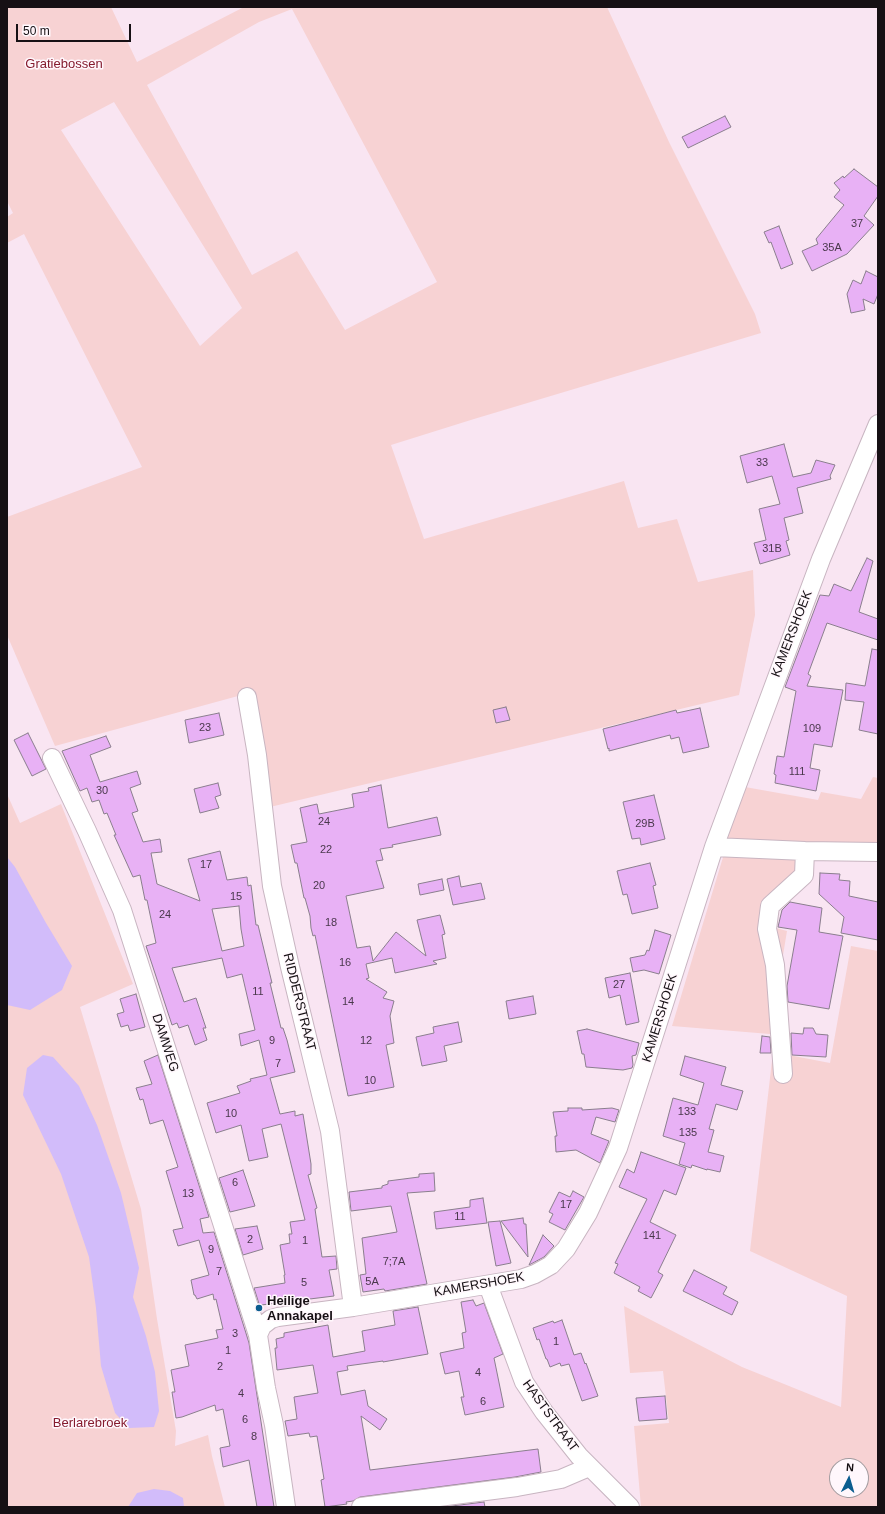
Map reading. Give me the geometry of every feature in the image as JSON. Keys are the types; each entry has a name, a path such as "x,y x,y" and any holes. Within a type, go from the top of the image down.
{"street":[{"name":"KAMERSHOEK","path":"258,1335 262,1326 270,1319 521,1280 551,1265 566,1249 588,1213 618,1148 714,847 813,581 878,424"},
{"name":"RIDDERSTRAAT","path":"248,697 272,886 330,1131 353,1307"},
{"name":"DAMWEG","path":"52,758 87,831 122,910 258,1335"},
{"path":"714,847 805,852 878,852"},
{"path":"783,1074 775,965 767,929 770,906 804,874 805,852"},
{"name":"HASTSTRAAT","path":"488,1285 524,1382 544,1412 579,1456 630,1507"},
{"path":"258,1335 266,1388 274,1425 286,1507"},
{"path":"361,1507 539,1483 561,1479 589,1467"}],"green space":[{"name":"Gratiebossen","path":"7,7 111,7 137,62 244,7 607,7 669,142 755,314 761,333 391,445 424,539 624,481 638,528 677,519 698,582 753,570 755,615 739,695 270,807 255,693 238,696 55,746 7,635 7,517 142,467 24,234 7,243 7,217 13,213 7,201","holes":["292,9 437,282 345,330 297,251 252,275 147,85 259,22","114,102 242,308 200,346 61,130"]},
{"path":"873,777 878,778 878,846 724,842 745,787 818,800 821,792 861,799"},
{"name":"Berlarebroek","path":"7,794 20,823 61,804 133,984 80,1007 141,1209 157,1319 176,1431 175,1446 208,1435 225,1507 7,1507"},
{"path":"724,854 797,859 791,899 781,899 776,928 787,931 770,1034 672,1026"},
{"path":"851,946 878,951 878,1507 641,1507 634,1426 669,1423 663,1371 630,1373 624,1306 742,1367 841,1407 847,1296 750,1251 773,1052 830,1063"}],"shaded area":[{"path":"7,857 15,867 72,966 62,990 30,1010 7,1005"},
{"path":"43,1055 53,1057 79,1086 97,1125 121,1193 139,1268 133,1297 146,1336 155,1372 159,1411 154,1427 129,1428 115,1413 101,1366 96,1308 89,1257 61,1174 23,1095 27,1068"},
{"path":"154,1489 170,1491 183,1498 184,1507 128,1507 137,1493"}],"building":[{"path":"725,116 731,127 688,148 682,137"},
{"path":"854,169 878,187 878,196 864,216 874,225 847,254 812,271 802,251 818,244 816,239 844,205 834,197 840,190 834,183 843,176 844,178"},
{"path":"779,226 793,264 781,269 771,242 769,243 764,232"},
{"path":"866,271 878,277 878,294 874,304 863,299 865,310 851,313 847,294 853,280 861,284"},
{"path":"784,444 793,477 811,473 816,460 835,465 830,476 831,479 797,488 803,513 784,518 789,540 786,541 790,555 760,564 754,543 766,540 759,509 780,504 772,476 747,483 740,456"},
{"path":"867,558 873,561 859,612 878,619 878,640 827,623 808,674 811,676 807,686 843,690 832,747 814,744 810,768 820,770 816,791 775,783 776,775 774,774 777,756 784,757 796,691 785,687 820,595 829,596 834,584 851,591"},
{"path":"872,649 878,650 878,734 859,730 864,702 845,700 846,683 865,686"},
{"path":"506,707 510,720 496,723 493,710"},
{"path":"700,708 709,747 683,753 679,737 671,739 670,735 609,751 609,748 608,749 603,729 676,710 677,713"},
{"path":"219,713 224,735 189,743 185,720"},
{"path":"28,733 46,769 32,776 14,740"},
{"path":"106,736 111,747 90,755 100,782 137,771 141,784 130,788 138,811 132,813 143,842 160,839 162,852 151,853 157,884 200,901 188,859 220,851 227,880 247,877 248,886 251,885 256,925 258,925 281,1028 283,1028 287,1040 295,1072 270,1078 280,1114 295,1111 295,1116 303,1114 311,1164 311,1174 308,1175 317,1208 315,1209 322,1257 336,1256 337,1269 329,1270 334,1296 261,1305 261,1310 254,1288 285,1283 280,1245 290,1243 289,1234 292,1234 290,1222 305,1220 281,1124 262,1129 268,1157 249,1161 241,1125 216,1133 207,1103 240,1093 237,1086 251,1081 250,1079 267,1075 259,1040 241,1046 239,1034 255,1030 242,974 227,978 222,958 172,968 184,1002 196,998 206,1028 203,1028 207,1040 195,1045 188,1025 179,1028 177,1023 172,1025 146,946 156,943 140,875 133,877 114,835 116,835 107,813 104,814 99,800 92,802 87,788 80,791 62,751","holes":["239,906 244,946 222,951 212,909"]},
{"path":"218,783 221,795 215,797 219,808 200,813 194,789"},
{"path":"381,785 388,828 437,817 441,835 392,845 393,847 380,849 383,860 376,861 384,888 346,896 357,948 370,946 373,961 396,932 426,956 417,920 440,915 445,934 442,935 446,958 433,961 437,964 395,973 392,958 366,964 369,978 366,979 387,992 383,998 394,1001 390,1016 394,1043 386,1045 394,1087 348,1096 315,935 313,936 310,916 291,845 307,842 300,808 317,804 319,814 354,807 352,794 369,791 368,788"},
{"path":"654,795 665,839 641,845 640,838 632,839 623,802"},
{"path":"650,863 656,885 653,886 658,908 632,914 627,894 623,895 617,871"},
{"path":"820,873 840,874 839,880 850,881 849,896 878,902 878,940 841,933 844,917 819,894"},
{"path":"459,876 461,887 481,883 485,899 453,905 447,879"},
{"path":"442,879 444,890 420,895 418,884"},
{"path":"790,902 822,908 819,932 843,936 829,1009 788,1002 787,986 797,930 778,927 782,910"},
{"path":"655,930 671,935 659,974 644,970 633,972 630,958 645,955 647,950 649,951"},
{"path":"630,973 639,1022 626,1025 620,995 609,998 605,978"},
{"path":"136,994 145,1027 130,1031 128,1025 121,1027 117,1014 124,1012 120,999"},
{"path":"533,996 536,1014 509,1019 506,1001"},
{"path":"458,1022 462,1042 444,1046 447,1061 422,1066 416,1037 434,1033 433,1027"},
{"path":"804,1028 813,1028 816,1034 828,1035 826,1057 792,1055 791,1033 803,1034"},
{"path":"587,1029 639,1043 636,1055 632,1056 632,1068 623,1070 586,1067 584,1054 582,1054 577,1031"},
{"path":"762,1036 770,1037 771,1053 760,1053"},
{"path":"158,1055 209,1217 200,1219 203,1233 214,1232 249,1343 274,1507 257,1507 249,1460 223,1467 220,1448 230,1446 223,1409 216,1411 215,1405 176,1418 172,1392 175,1392 171,1370 189,1366 185,1345 218,1338 216,1330 223,1329 216,1299 214,1300 213,1294 197,1299 194,1295 191,1280 209,1275 199,1240 178,1246 173,1230 183,1228 166,1171 178,1167 163,1120 150,1124 143,1099 140,1100 136,1088 152,1084 144,1061"},
{"path":"685,1056 726,1067 721,1085 743,1091 737,1110 716,1104 709,1129 714,1130 708,1152 724,1156 720,1172 707,1170 692,1165 691,1168 679,1164 685,1143 663,1136 673,1098 698,1105 704,1083 680,1075"},
{"path":"568,1108 582,1108 582,1110 612,1108 619,1110 615,1122 596,1117 591,1134 609,1141 600,1163 576,1150 556,1152 555,1136 557,1136 553,1112 568,1111"},
{"path":"641,1152 686,1168 676,1195 664,1190 650,1222 676,1235 658,1272 663,1275 651,1298 638,1291 640,1287 614,1273 618,1264 615,1263 647,1199 619,1187 627,1169 634,1173"},
{"path":"243,1170 255,1206 230,1212 219,1178"},
{"path":"434,1173 435,1191 407,1193 427,1284 385,1291 384,1289 363,1292 360,1275 366,1274 362,1238 397,1232 391,1206 351,1211 349,1192 382,1188 382,1186 388,1184 388,1181 419,1177 419,1174"},
{"path":"573,1191 584,1197 565,1230 549,1222 553,1214 549,1212 559,1192 570,1197"},
{"path":"483,1198 487,1223 436,1229 434,1212 470,1207 470,1200"},
{"path":"523,1218 524,1224 526,1224 528,1257 501,1221"},
{"path":"500,1221 511,1263 496,1266 488,1222"},
{"path":"257,1226 263,1249 243,1255 235,1229"},
{"path":"543,1235 554,1246 544,1257 529,1265"},
{"path":"694,1270 727,1287 723,1294 738,1302 732,1315 683,1291"},
{"path":"473,1300 476,1306 484,1303 503,1354 494,1358 504,1407 465,1415 461,1397 464,1397 459,1371 445,1374 440,1353 464,1348 462,1333 466,1332 461,1302"},
{"path":"418,1307 428,1354 383,1362 347,1366 348,1370 337,1372 341,1395 365,1390 368,1406 387,1419 380,1430 361,1416 370,1470 538,1449 541,1472 515,1477 360,1497 353,1501 346,1502 347,1504 325,1507 321,1480 324,1479 317,1436 310,1437 309,1433 288,1436 285,1421 297,1419 294,1397 318,1393 313,1365 277,1370 275,1348 277,1348 276,1339 284,1337 284,1333 328,1325 333,1357 365,1351 362,1331 395,1325 393,1311"},
{"path":"562,1320 574,1355 581,1353 598,1396 582,1401 569,1364 561,1366 560,1363 550,1367 539,1339 537,1340 533,1328 553,1321 554,1323"},
{"path":"665,1396 667,1419 639,1421 636,1398"},
{"path":"484,1502 485,1507 444,1507"}],"place":[{"name":"Heilige Annakapel","path":"259,1308"}]}
